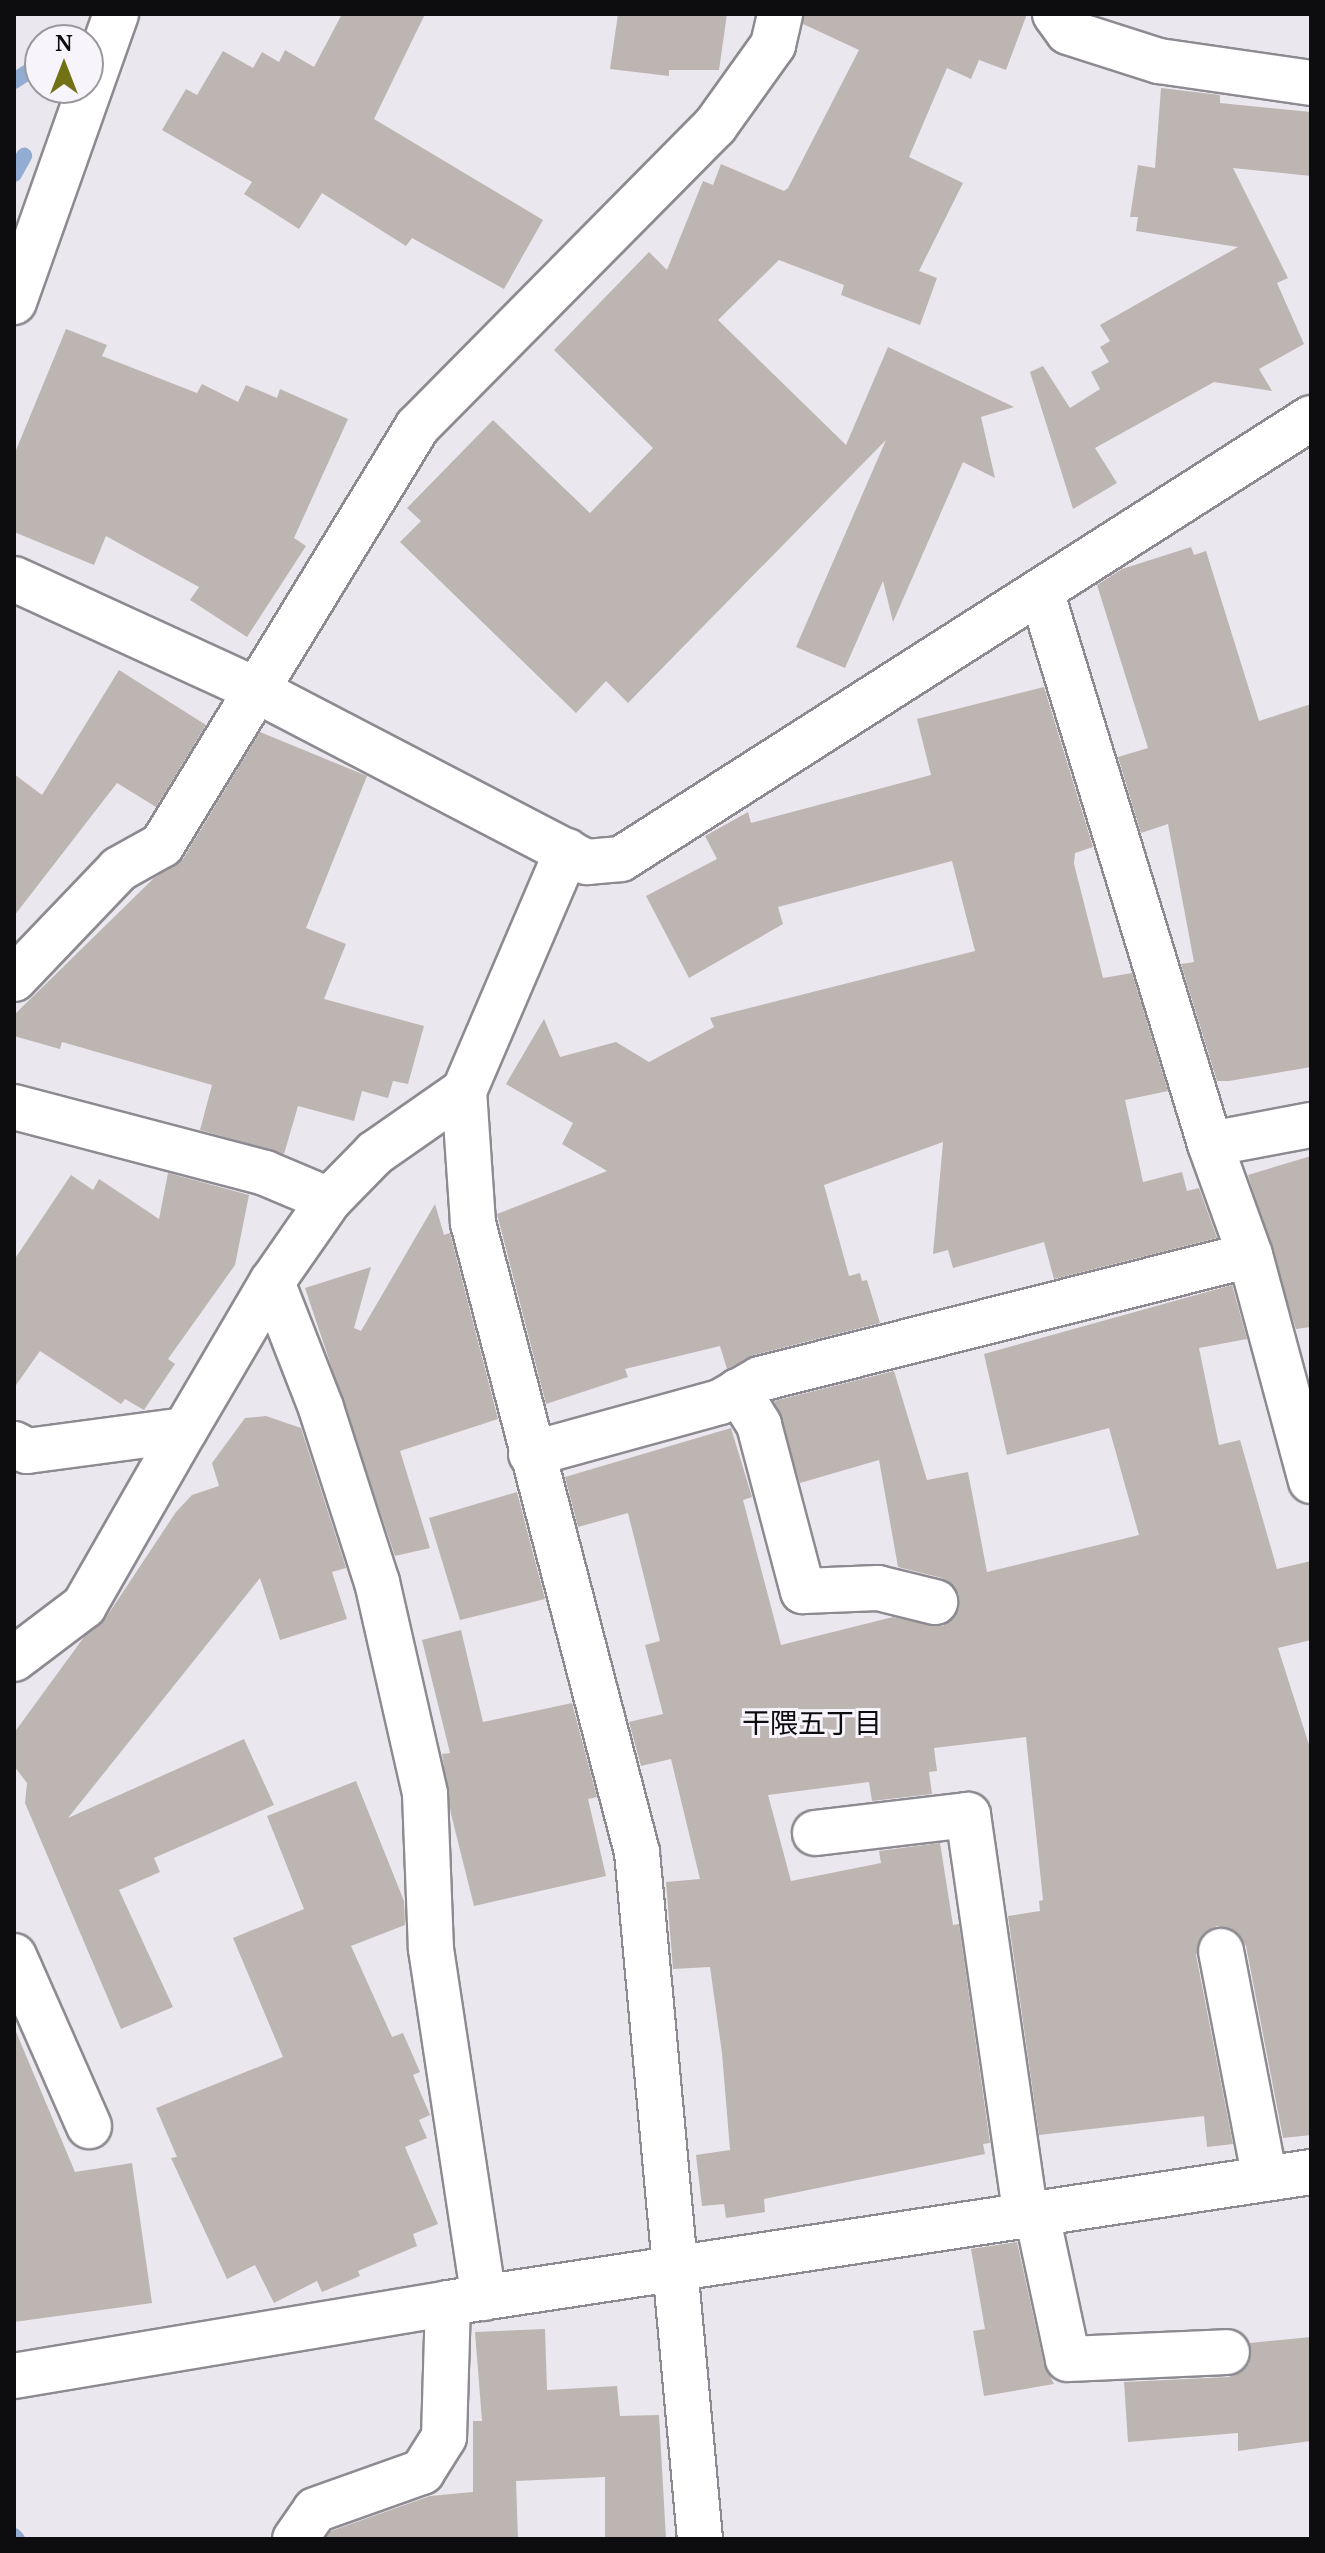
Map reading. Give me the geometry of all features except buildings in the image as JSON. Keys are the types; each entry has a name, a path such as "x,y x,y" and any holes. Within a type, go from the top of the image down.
{"street":[{"path":"14,302 116,14"},
{"path":"14,979 119,869 162,845 254,689 417,427 715,126 773,45 780,14"},
{"path":"1055,14 1068,32 1159,61 1311,83"},
{"path":"14,579 254,689 587,862 621,859 1042,594 1311,418"},
{"path":"1042,594 1210,1144 1302,1406 1311,1481"},
{"path":"567,851 464,1091 473,1223 637,1852 678,2272 700,2539"},
{"path":"14,1659 84,1606 272,1282 329,1200 375,1153 464,1091"},
{"path":"14,1107 265,1173 329,1200"},
{"path":"1210,1144 1311,1125"},
{"path":"531,1454 720,1402 760,1379 1250,1255"},
{"path":"272,1282 321,1408 377,1582 425,1794 431,1949 466,2301 444,2437 422,2472 315,2510 295,2539"},
{"path":"738,1391 759,1425 803,1591 878,1588 935,1602"},
{"path":"18,1452 185,1430"},
{"path":"815,1833 968,1815 1031,2216 1068,2359 1227,2352"},
{"path":"1221,1951 1265,2179"},
{"path":"14,1956 89,2126"},
{"path":"14,2376 466,2301 678,2272 1311,2172"}],"waterway":[{"path":"14,81 24,74"},
{"path":"14,174 24,156"},
{"path":"14,2536 17,2539"}],"district":[{"name":"干隈五丁目","path":"812,1722"}]}
